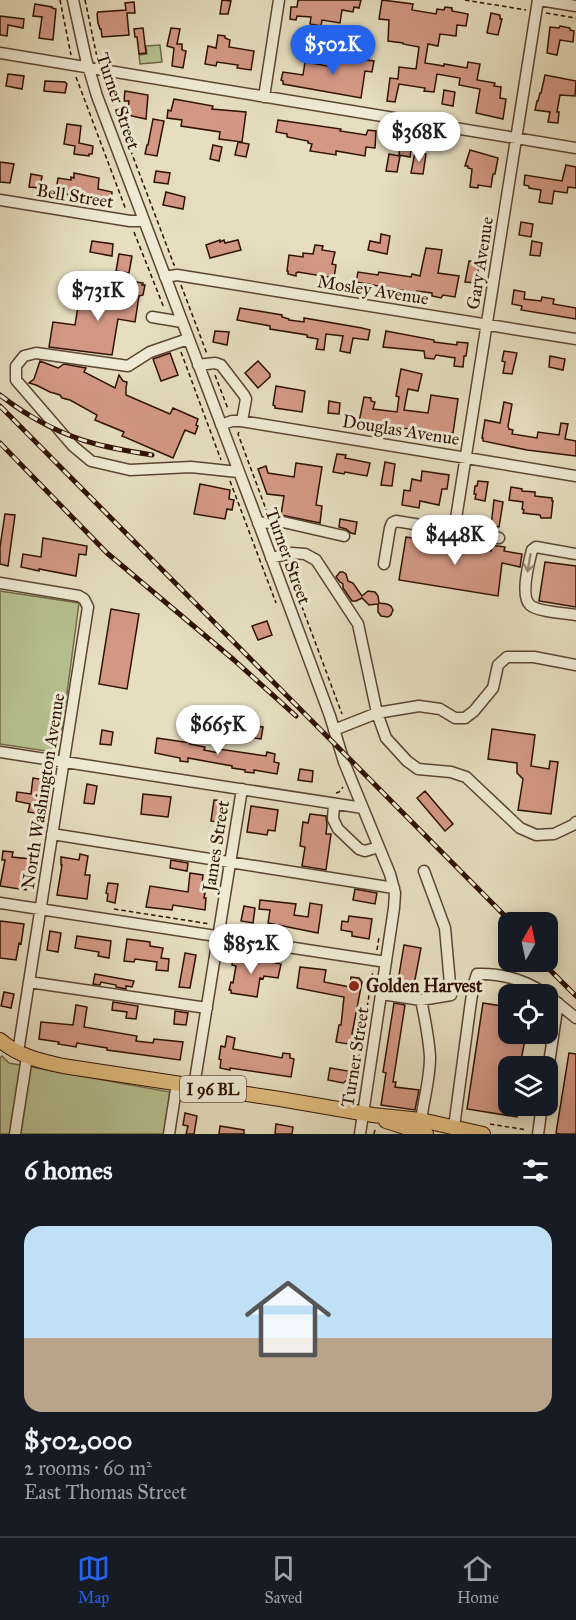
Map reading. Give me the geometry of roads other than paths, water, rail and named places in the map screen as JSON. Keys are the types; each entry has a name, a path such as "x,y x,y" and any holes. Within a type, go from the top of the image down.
{"main road":[{"name":"I 96 BL","path":"0,1040 39,1061 63,1066 368,1114 421,1120 483,1134"},
{"name":"I 96 BL","path":"368,1114 426,1134"}],"street":[{"name":"Turner Street","path":"74,0 93,64 96,96 182,322 182,340 198,365 330,716 344,762 394,888 394,908 368,1114 360,1134"},
{"path":"264,97 279,0"},
{"path":"538,0 576,6"},
{"name":"Gary Avenue","path":"454,531 538,0"},
{"path":"0,53 93,64 264,97 576,148"},
{"name":"Bell Street","path":"0,200 130,221 144,221"},
{"name":"Mosley Avenue","path":"165,277 177,275 576,339"},
{"path":"152,317 182,322"},
{"path":"182,340 150,352 128,366 36,354 24,356 16,366 16,380 73,446 91,461 130,470 192,467 238,472"},
{"path":"198,365 211,363 221,365 244,395 246,399 242,425"},
{"name":"Douglas Avenue","path":"221,425 232,421 242,425 576,476"},
{"path":"384,564 390,528 396,521 499,538"},
{"path":"258,523 283,522 344,536"},
{"path":"576,554 536,547 532,550 528,566 526,590 527,600 531,605 576,615"},
{"path":"271,558 292,553 304,554 316,560 358,624 377,714 386,738 407,761 418,769 451,772 466,777 520,828 536,835 554,834 576,822"},
{"name":"North Washington Avenue","path":"0,584 79,596 84,599 88,607 29,982 15,1134"},
{"path":"334,730 377,714 419,705 440,710 455,718 465,718 474,711 493,688 498,665 507,657 534,657 576,665"},
{"path":"0,752 363,808"},
{"name":"James Street","path":"194,1086 242,789"},
{"path":"334,804 333,819 338,830 359,849 365,851 379,847"},
{"path":"52,834 394,888"},
{"path":"382,993 421,1000 451,995 445,928 424,871"},
{"path":"0,903 386,962"},
{"path":"454,1127 471,1001 477,975 512,977 530,984"},
{"path":"29,982 207,1008"},
{"path":"421,1000 430,1057 421,1120"},
{"path":"558,1003 576,1018"},
{"path":"169,1134 177,1083"},
{"path":"538,1134 541,1116"}],"railway":[{"path":"0,395 34,418 71,436 103,446 152,455"},
{"path":"0,406 501,912"},
{"path":"0,443 107,553 234,660 296,716"},
{"path":"552,972 576,996"}],"place":[{"name":"Golden Harvest","path":"354,986"}]}
